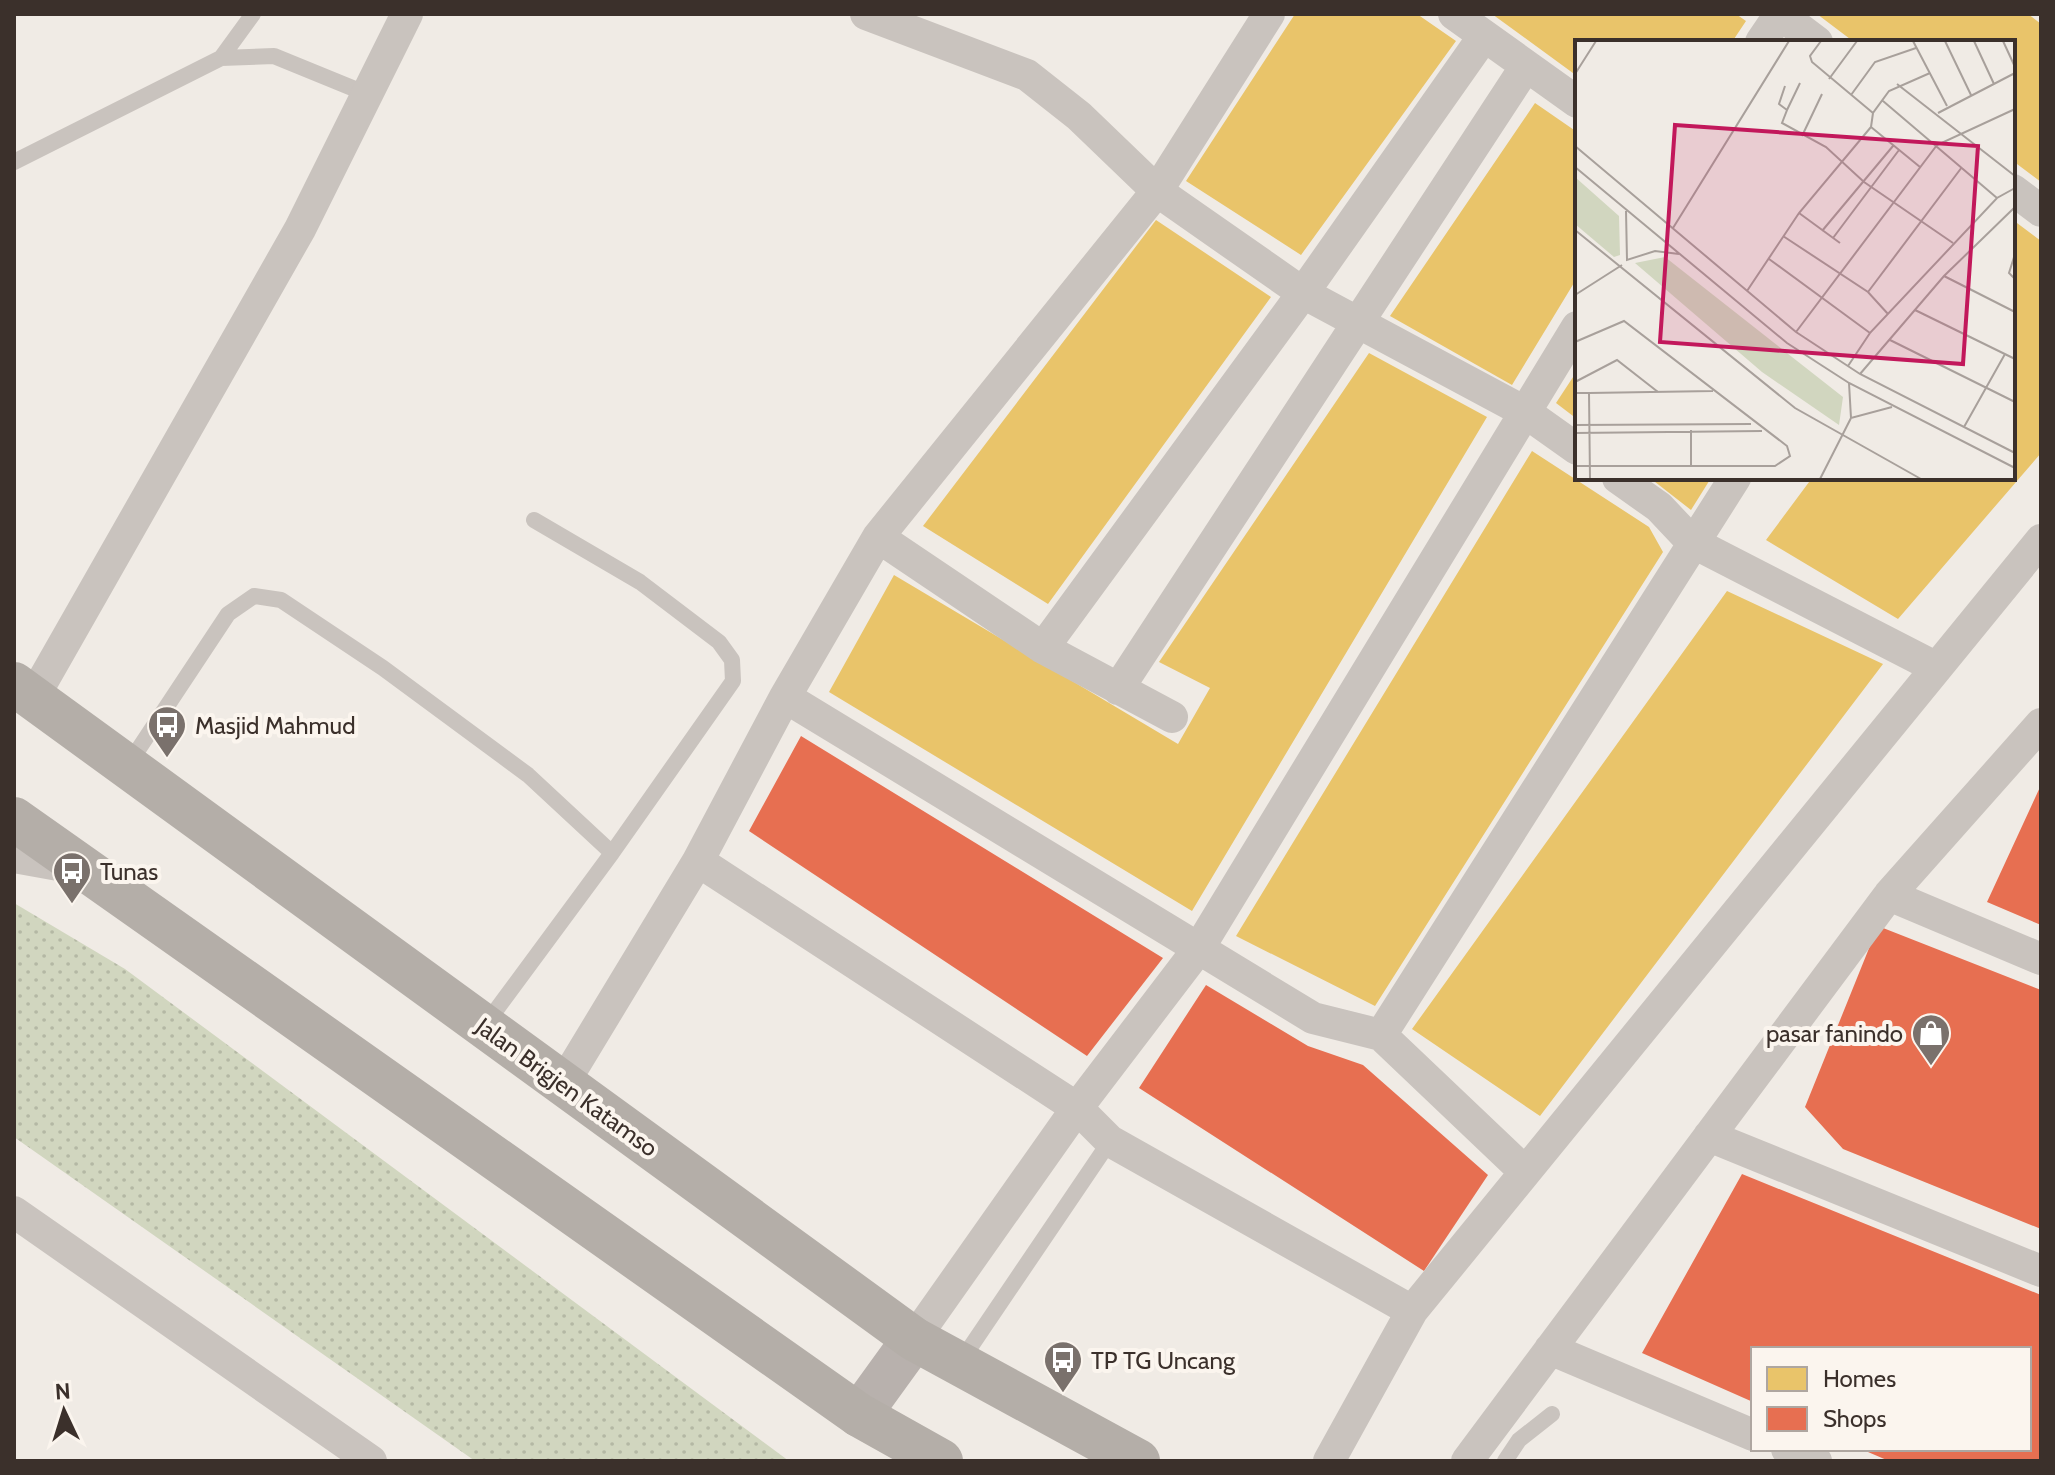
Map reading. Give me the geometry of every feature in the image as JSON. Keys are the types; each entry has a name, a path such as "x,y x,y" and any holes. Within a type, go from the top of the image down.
{"highway":[{"name":"Jalan Brigjen Katamso","path":"24,691 914,1339 961,1361 1138,1461"},
{"path":"14,819 859,1415 941,1461"}],"main road":[{"path":"859,1415 914,1339"}],"street":[{"path":"24,691 300,229 407,14"},
{"path":"866,14 1027,75 1079,116 1157,191 1303,293 1525,412 1575,448"},
{"path":"563,1084 698,861 785,697 878,537 1157,191 1269,14"},
{"path":"1454,14 1575,101"},
{"path":"1762,40 1780,14 1814,40"},
{"path":"1043,648 1303,293 1484,36"},
{"path":"1118,689 1526,66"},
{"path":"2015,192 2041,211"},
{"path":"914,1339 1077,1108 1199,948 1575,330"},
{"path":"1621,480 1659,507 1692,542 1935,667"},
{"path":"1381,1035 1734,480"},
{"path":"878,537 1043,648 1172,717"},
{"path":"1329,1461 1412,1311 2041,540"},
{"path":"785,697 1313,1018 1381,1035 1525,1172"},
{"path":"1467,1461 1889,895 2041,724"},
{"path":"14,857 86,870"},
{"path":"698,861 1077,1108 1110,1141 1412,1311"},
{"path":"1889,895 2041,959"},
{"path":"1709,1136 2041,1271"},
{"path":"14,1212 371,1461"},
{"path":"1550,1349 1751,1434"},
{"path":"1792,1451 1816,1461"}],"lane":[{"path":"221,58 253,14"},
{"path":"14,162 221,58 274,56 367,94"},
{"path":"484,1027 733,681 732,660 719,642 640,582 534,520"},
{"path":"127,766 228,614 254,596 281,600 383,668 528,775 612,853"},
{"path":"961,1361 1110,1141"},
{"path":"1505,1461 1519,1440 1552,1414"}],"green space":[{"path":"14,903 125,969 789,1461 475,1461 14,1137"}],"building: Homes":[{"path":"1295,14 1417,14 1456,41 1301,255 1186,181"},
{"path":"1492,14 1736,14 1746,21 1733,40 1575,40 1575,75"},
{"path":"1817,14 2028,14 2041,24 2041,182 2015,162 2015,40 1851,40"},
{"path":"1535,103 1575,131 1575,281 1512,385 1390,316"},
{"path":"1156,220 1271,297 1048,604 923,526"},
{"path":"2015,222 2041,241 2041,453 1898,619 1766,540 1811,480 2015,480"},
{"path":"1369,353 1487,417 1192,911 829,692 894,575 1178,744 1210,688 1159,662"},
{"path":"1575,374 1575,417 1556,403"},
{"path":"1532,451 1649,527 1663,552 1375,1006 1236,936"},
{"path":"1653,480 1710,480 1691,510"},
{"path":"1727,591 1883,664 1540,1116 1412,1029"}],"building: Shops":[{"path":"801,736 1163,958 1087,1056 749,831"},
{"path":"2041,785 2041,925 1987,902"},
{"name":"pasar fanindo","path":"1878,926 2041,990 2041,1229 1843,1149 1805,1107"},
{"path":"1206,985 1308,1046 1363,1065 1488,1175 1424,1271 1139,1088"},
{"path":"1742,1174 2041,1295 2041,1461 1889,1461 1866,1451 2031,1451 2031,1347 1751,1347 1751,1401 1642,1353"}],"place":[{"name":"Masjid Mahmud","path":"167,759"},
{"name":"Tunas","path":"72,905"},
{"name":"pasar fanindo","path":"1931,1067"},
{"name":"TP TG Uncang","path":"1063,1394"}]}
